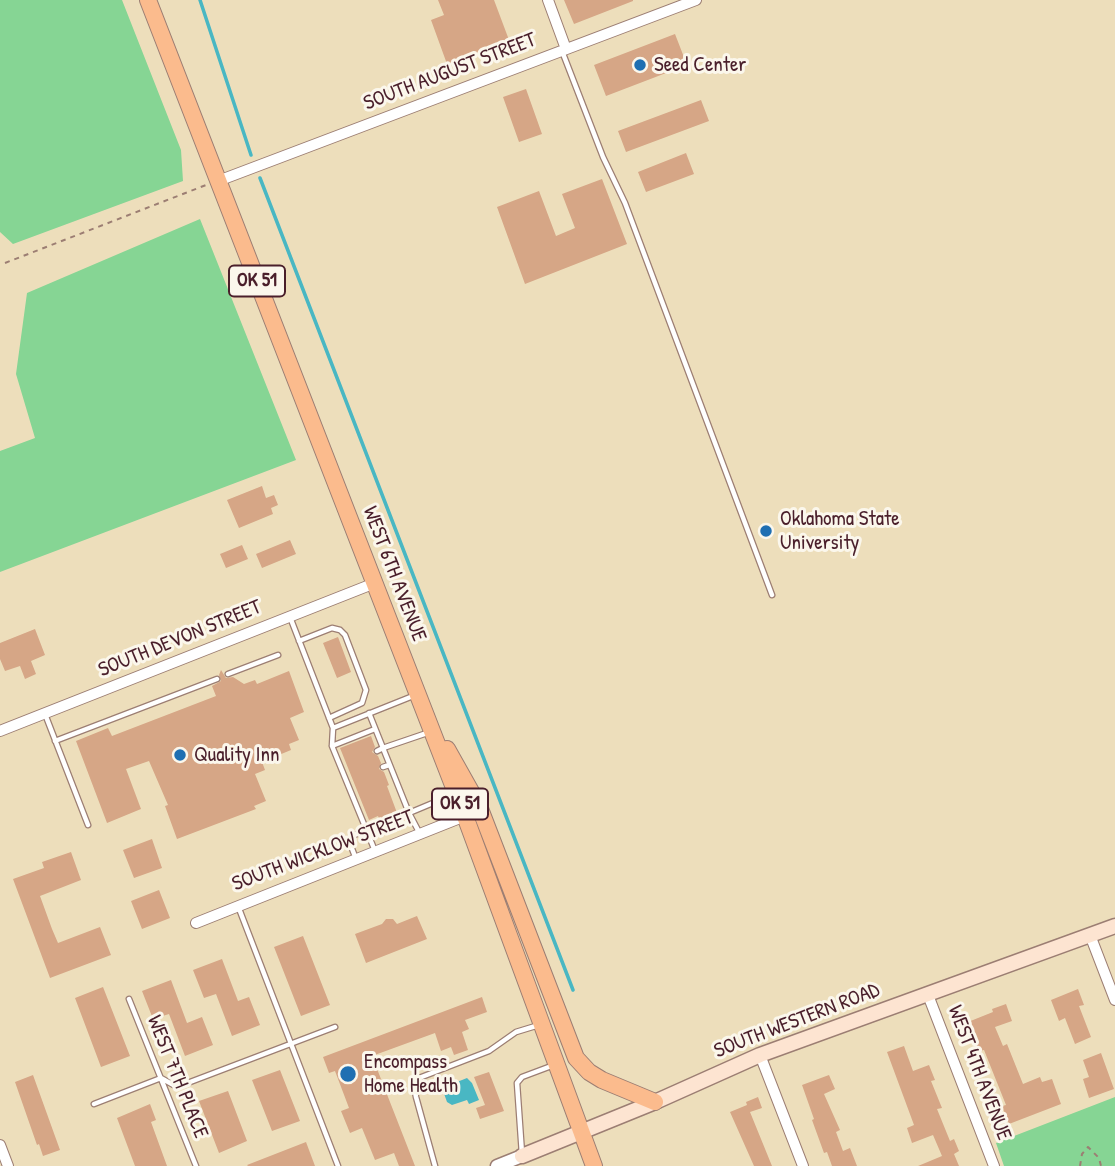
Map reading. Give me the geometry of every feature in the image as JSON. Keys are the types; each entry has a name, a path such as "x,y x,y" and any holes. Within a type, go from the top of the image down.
{"highway":[{"name":"WEST 6TH AVENUE","path":"148,0 465,816 594,1166"},
{"path":"417,694 480,807 576,1058 589,1072 602,1080 655,1102"}],"main road":[{"name":"SOUTH WESTERN ROAD","path":"522,1156 655,1102 760,1055 1115,926"}],"street":[{"path":"548,0 564,49"},
{"name":"SOUTH AUGUST STREET","path":"218,181 696,0"},
{"name":"SOUTH DEVON STREET","path":"0,731 375,583"},
{"name":"SOUTH WICKLOW STREET","path":"196,923 465,816"},
{"path":"1090,935 1115,1000"},
{"name":"WEST 4TH AVENUE","path":"928,995 994,1166"},
{"path":"760,1055 803,1166"},
{"path":"0,1145 8,1166"},
{"name":"SOUTH WESTERN ROAD","path":"497,1166 522,1156"}],"lane":[{"path":"564,49 603,157 625,203 772,595"},
{"path":"289,617 329,718 332,746 375,852"},
{"path":"299,641 332,628 345,635 366,690 365,698 362,703 329,718"},
{"path":"228,674 278,655"},
{"path":"55,741 217,679"},
{"path":"332,728 417,694"},
{"path":"44,713 88,825"},
{"path":"369,713 420,834"},
{"path":"332,746 375,729"},
{"path":"377,751 431,732"},
{"path":"340,765 346,763"},
{"path":"383,767 390,765"},
{"path":"346,781 352,779"},
{"path":"409,813 456,794"},
{"path":"356,859 349,841 351,836 366,830"},
{"path":"238,906 338,1166"},
{"name":"WEST 7TH PLACE","path":"129,999 196,1166"},
{"path":"435,1166 414,1086 419,1078 489,1051 516,1032 540,1024"},
{"path":"94,1104 161,1078 177,1087 335,1027"},
{"path":"522,1156 517,1083 523,1077 555,1065"}],"path":[{"path":"5,263 218,181"},
{"path":"1080,1166 1082,1154 1088,1147 1101,1166"}],"green space":[{"path":"0,0 122,0 181,150 183,181 13,244 0,232"},
{"path":"200,219 296,460 0,572 0,451 35,438 16,374 27,293"},
{"path":"1115,1097 1115,1166 1004,1166 996,1143"}],"water":[{"path":"467,1078 479,1100 469,1104 467,1100 452,1105 447,1102 442,1088"}],"building":[{"path":"438,0 494,0 512,48 487,57 485,50 447,64 431,20 444,15"},
{"path":"564,0 633,0 633,1 574,24"},
{"name":"Seed Center","path":"675,34 687,65 606,96 594,65"},
{"path":"526,89 542,134 519,142 503,97"},
{"path":"701,100 709,121 626,152 618,131"},
{"path":"686,153 694,174 646,192 638,172"},
{"path":"602,179 627,244 525,284 497,207 539,191 556,236 575,228 562,194"},
{"path":"262,486 266,498 274,495 278,505 271,508 273,514 239,528 227,500"},
{"path":"290,540 296,554 262,568 256,554"},
{"path":"242,545 248,559 226,568 220,554"},
{"path":"35,629 45,655 31,661 36,674 25,679 20,666 5,671 0,659 0,643"},
{"path":"338,637 351,672 337,678 323,643"},
{"name":"Quality Inn","path":"221,670 226,678 233,677 244,684 255,680 257,684 289,671 304,712 290,718 299,740 289,744 291,750 262,762 265,770 255,774 266,801 254,806 256,809 177,839 165,806 168,805 149,761 126,769 141,809 107,823 76,741 108,728 112,736 216,696 212,686 221,681"},
{"path":"371,736 375,747 372,752 378,756 381,763 379,769 384,772 403,829 385,835 378,816 369,820 340,748"},
{"path":"152,839 162,868 134,878 123,850"},
{"path":"71,852 81,880 40,896 52,929 58,943 100,927 111,955 50,978 13,879 44,868 42,862"},
{"path":"159,890 170,918 142,929 131,901"},
{"path":"417,916 427,939 366,963 355,934 382,924 386,919 393,919 397,924"},
{"path":"303,936 330,1005 301,1016 274,947"},
{"path":"222,959 238,1001 249,997 260,1025 232,1036 216,994 204,998 193,970"},
{"path":"171,980 187,1023 202,1017 213,1045 185,1056 169,1014 153,1019 142,991"},
{"path":"103,987 130,1056 101,1067 75,998"},
{"path":"1078,989 1084,1005 1079,1006 1091,1037 1075,1044 1065,1018 1059,1021 1051,1000"},
{"path":"482,997 487,1012 465,1020 469,1029 462,1032 468,1050 454,1055 451,1047 441,1051 435,1033 372,1056 415,1166 399,1166 394,1153 375,1160 362,1128 350,1133 341,1111 349,1108 335,1071 329,1073 323,1057"},
{"path":"1006,1004 1012,1021 995,1027 1003,1046 1007,1044 1023,1084 1040,1077 1042,1082 1052,1079 1061,1104 1009,1124 1002,1106 1006,1105 984,1050 979,1051 968,1022"},
{"path":"904,1046 913,1071 929,1065 935,1080 931,1081 942,1108 937,1109 950,1141 954,1139 959,1151 954,1154 959,1166 918,1166 942,1156 933,1135 912,1143 907,1128 914,1125 887,1052"},
{"path":"1101,1053 1114,1089 1089,1098 1083,1079 1089,1077 1083,1060"},
{"path":"280,1070 300,1121 272,1131 252,1080"},
{"path":"489,1072 504,1111 480,1119 476,1108 485,1105 474,1077"},
{"path":"33,1075 60,1150 43,1156 15,1082"},
{"path":"829,1075 835,1089 824,1094 840,1130 836,1132 843,1151 850,1148 857,1166 832,1166 827,1152 824,1153 812,1120 814,1119 802,1085"},
{"path":"228,1091 247,1141 219,1153 199,1101"},
{"path":"758,1097 762,1108 750,1112 772,1166 754,1166 730,1112"},
{"path":"150,1104 156,1120 151,1122 167,1166 135,1166 117,1118"},
{"path":"306,1142 315,1166 247,1165"}],"waterway":[{"path":"200,0 251,155"},
{"path":"260,178 573,990"}],"place":[{"name":"Seed Center","path":"640,65"},
{"name":"Oklahoma State University","path":"766,531"},
{"name":"Quality Inn","path":"180,755"},
{"name":"Encompass Home Health","path":"348,1074"}]}
